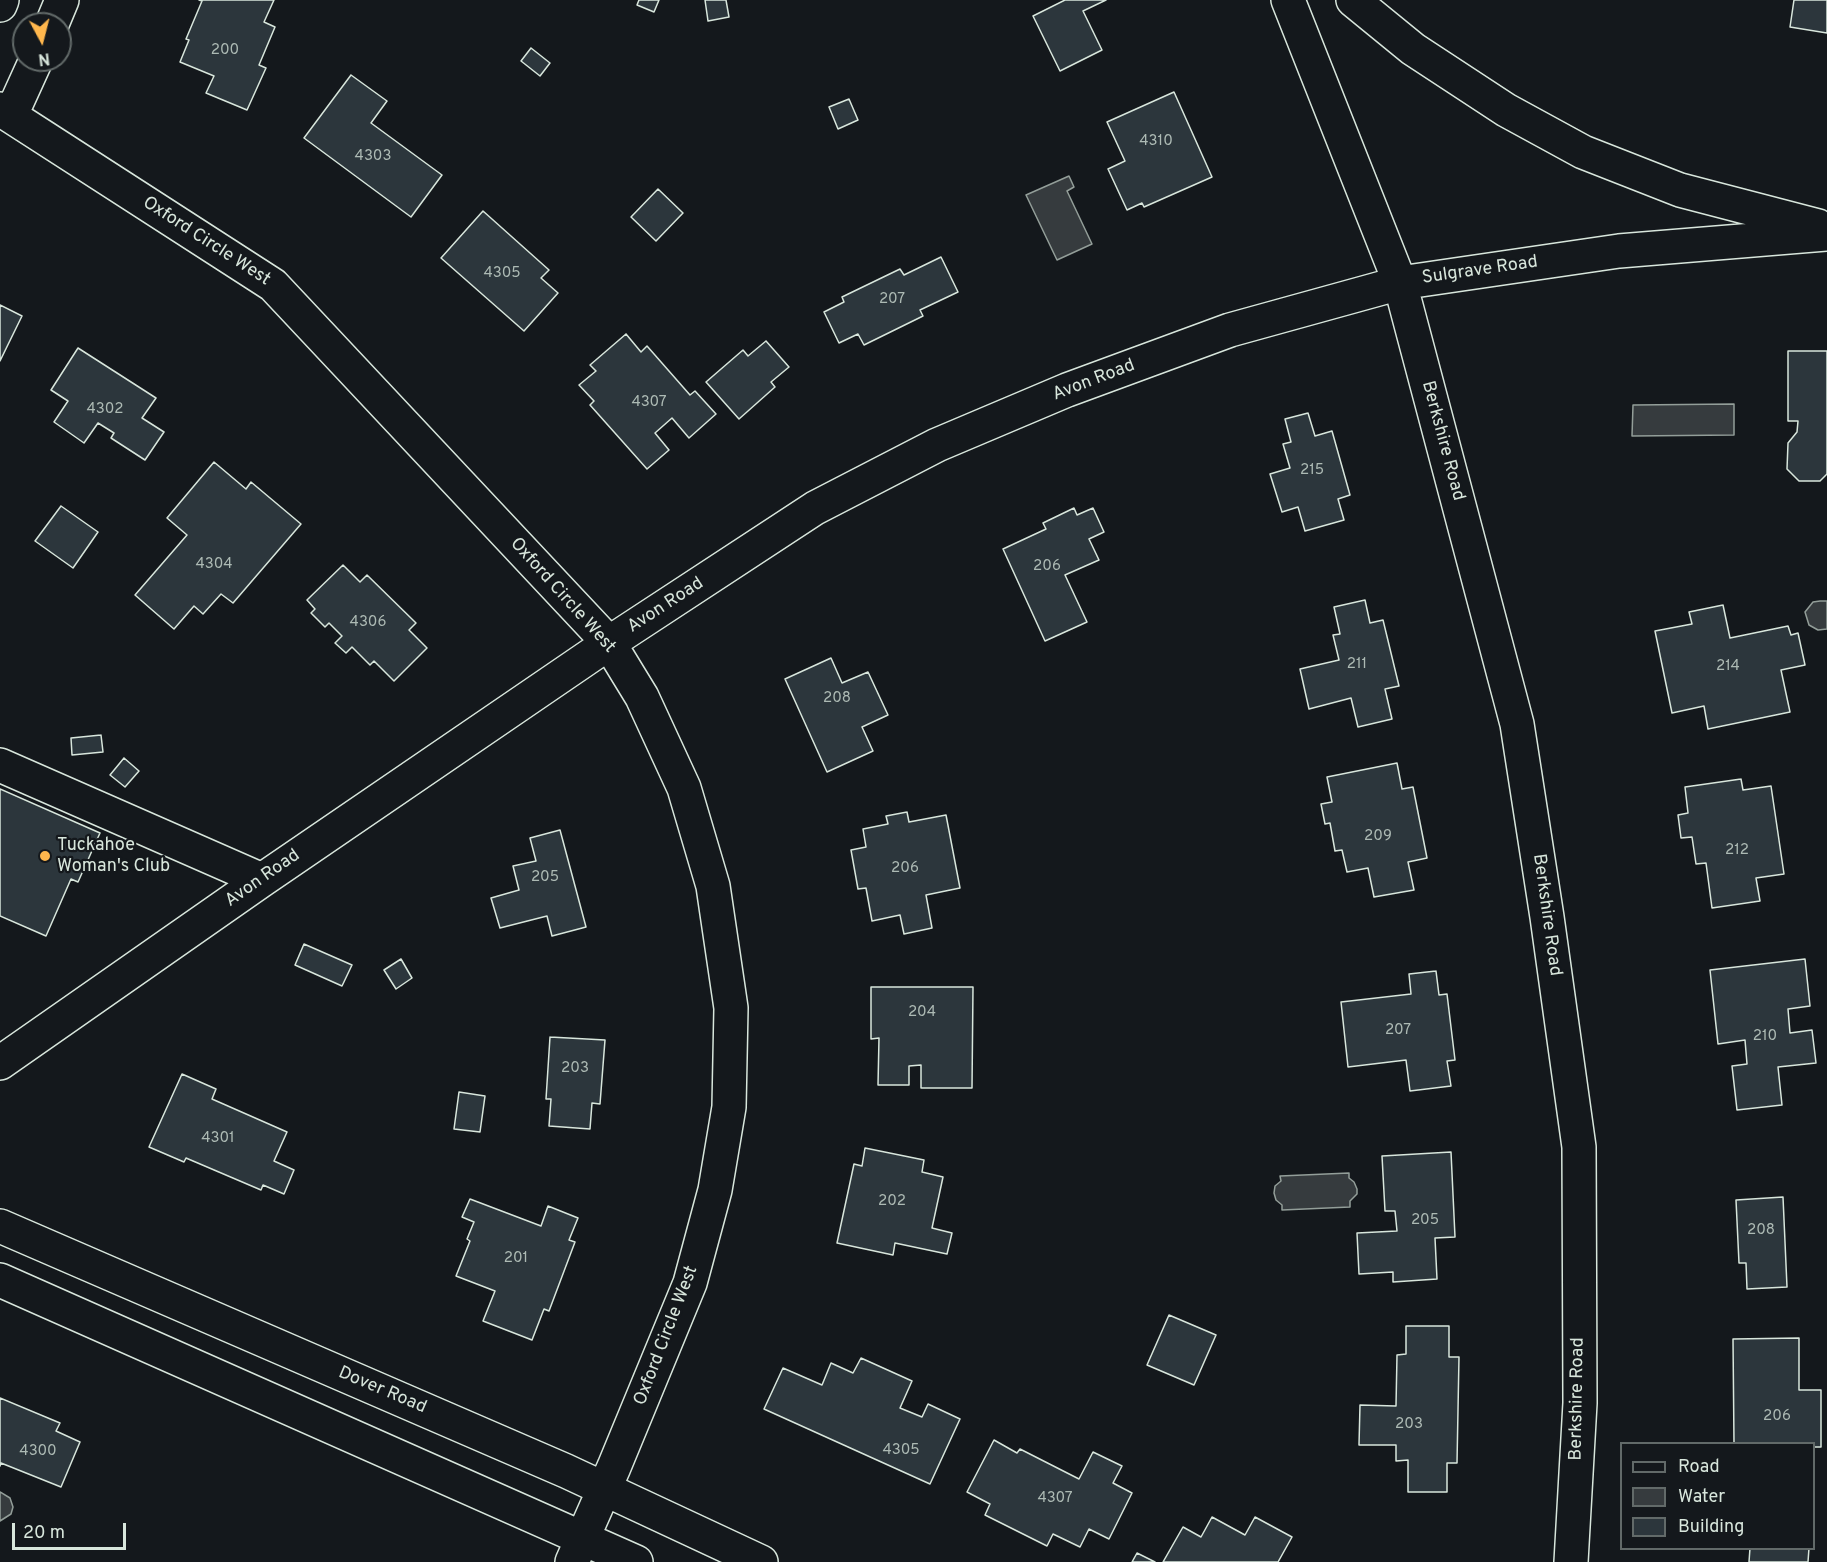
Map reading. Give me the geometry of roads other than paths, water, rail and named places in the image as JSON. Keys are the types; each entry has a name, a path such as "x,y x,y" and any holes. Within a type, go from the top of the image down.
{"street":[{"path":"0,5 2,0"},
{"name":"Sulgrave Road","path":"1288,0 1400,283 1619,251 1827,234"},
{"path":"1353,0 1413,49 1496,104 1583,152 1680,190 1827,228"},
{"path":"6,112 29,72"},
{"name":"Oxford Circle West","path":"6,112 273,285 609,643 642,697 684,788 713,886 731,1008 729,1107 715,1190 690,1282 605,1489 577,1549"},
{"name":"Avon Road","path":"0,1063 262,880 609,643 815,508 937,445 1067,390 1230,330 1400,283"},
{"name":"Berkshire Road","path":"1400,283 1517,724 1547,917 1577,1136 1580,1403 1571,1562"},
{"path":"0,765 262,880"},
{"name":"Dover Road","path":"0,1226 605,1489 761,1562"},
{"path":"0,1280 577,1549 636,1562"}],"water":[{"path":"1069,176 1074,187 1067,191 1092,244 1057,260 1026,195"},
{"path":"1734,404 1734,435 1632,436 1633,405"},
{"path":"1827,601 1827,629 1818,630 1809,625 1805,612 1813,602"},
{"path":"1349,1173 1349,1178 1357,1189 1357,1194 1350,1201 1350,1207 1282,1210 1282,1205 1276,1200 1275,1186 1281,1181 1280,1176"},
{"path":"0,1492 10,1498 13,1507 11,1514 0,1521"}],"place":[{"name":"Tuckahoe Woman's Club","path":"45,856"}]}
